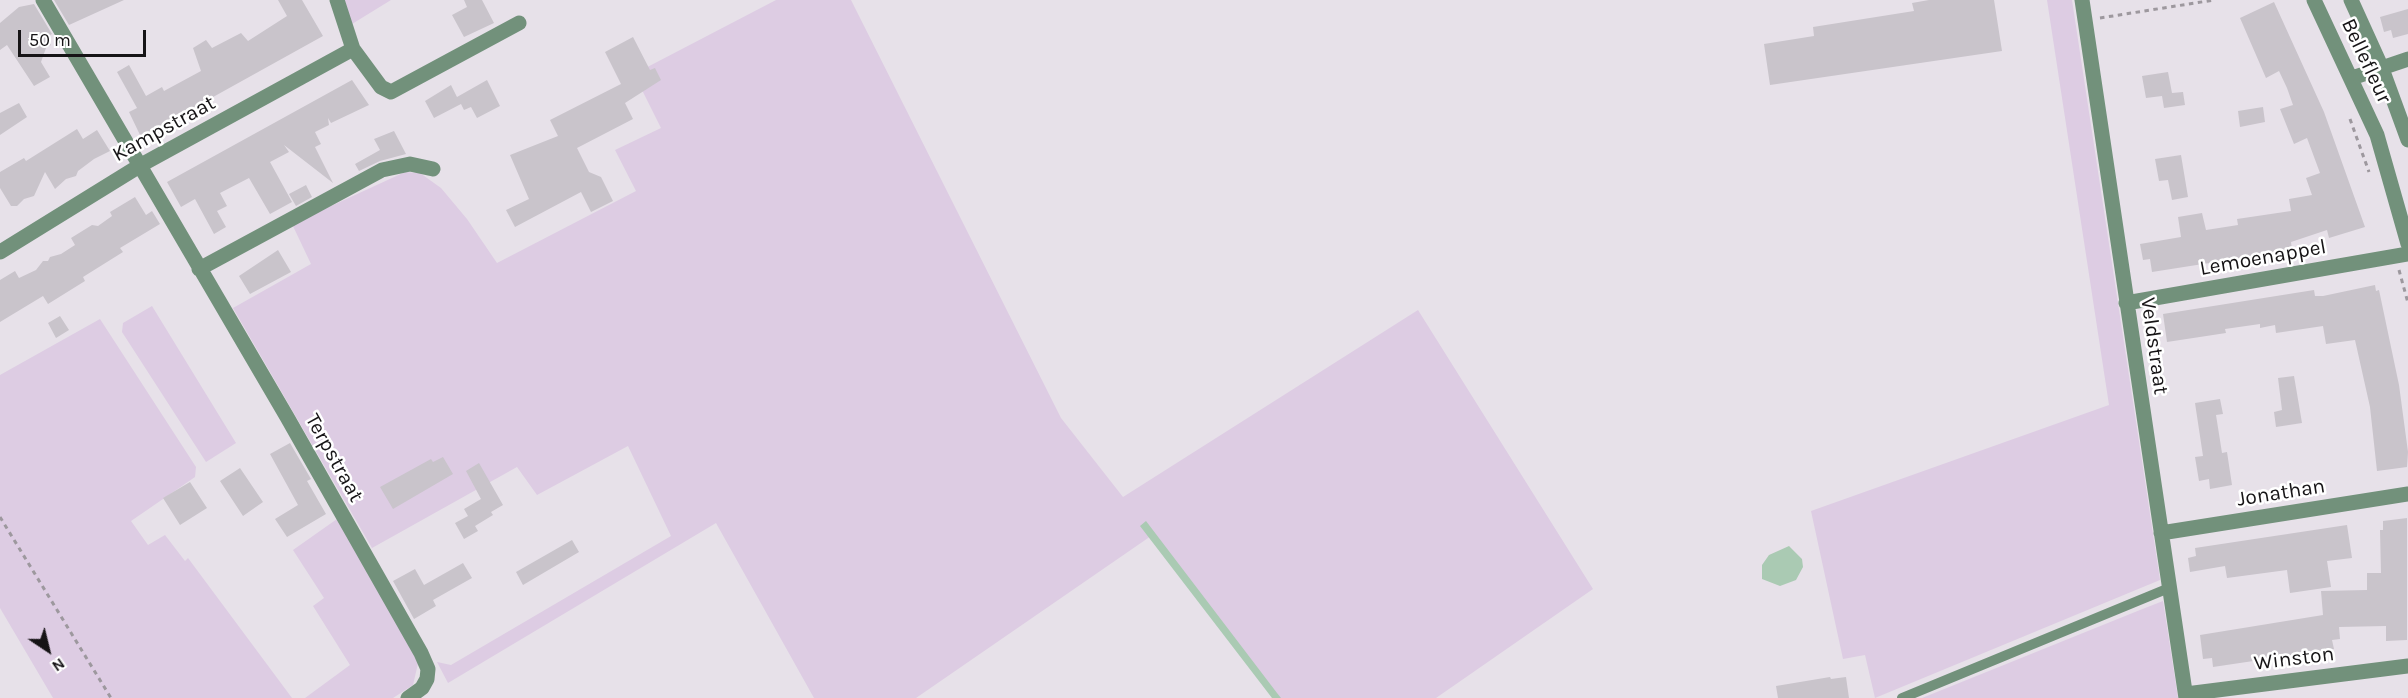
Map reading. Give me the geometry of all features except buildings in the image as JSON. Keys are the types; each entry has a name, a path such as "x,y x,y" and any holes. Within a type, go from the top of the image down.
{"street":[{"name":"Terpstraat","path":"43,0 287,417 428,669 427,679 422,688 408,698"},
{"path":"337,0 353,50 381,87 391,92 519,23"},
{"name":"Veldstraat","path":"2082,0 2186,696"},
{"name":"Bellefleur","path":"2314,0 2377,135 2408,244"},
{"path":"2351,0 2381,66 2408,140"},
{"name":"Kampstraat","path":"0,252 141,165 353,50"},
{"path":"2352,78 2381,66 2408,59"},
{"path":"199,269 382,170 411,164 433,169"},
{"name":"Lemoenappel","path":"2126,303 2402,255"},
{"name":"Jonathan","path":"2161,533 2408,494"},
{"name":"Winston","path":"2186,696 2408,666"}],"lane":[{"path":"1902,698 2169,588"}],"path":[{"path":"2085,21 2214,0"},
{"path":"2346,110 2371,178"},
{"path":"2402,255 2408,303"},
{"path":"0,517 111,698"}],"shaded area":[{"path":"344,0 391,0 352,24"},
{"path":"776,0 851,0 1061,418 1123,497 1418,310 1593,589 1436,698 1276,698 1151,536 916,698 814,698 716,523 448,683 437,662 451,665 671,536 628,446 537,495 517,467 372,548 233,308 311,264 292,224 405,172 420,173 441,188 467,219 497,263 636,191 615,150 661,128 634,74"},
{"path":"2047,0 2072,0 2160,580 1875,698 1865,655 1843,659 1811,511 2109,405"},
{"path":"152,306 236,443 206,462 122,332 123,323"},
{"path":"100,319 196,467 195,477 131,521 148,545 165,535 185,561 188,558 292,698 53,698 0,608 0,375"},
{"path":"337,519 419,659 413,685 393,698 305,698 350,665 313,606 324,598 293,550"},
{"path":"1146,521 1281,698 1272,698 1140,526"},
{"path":"1789,546 1802,559 1803,567 1796,580 1780,586 1762,579 1762,565 1769,555"},
{"path":"2163,601 2178,698 1922,698 2140,610"}]}
